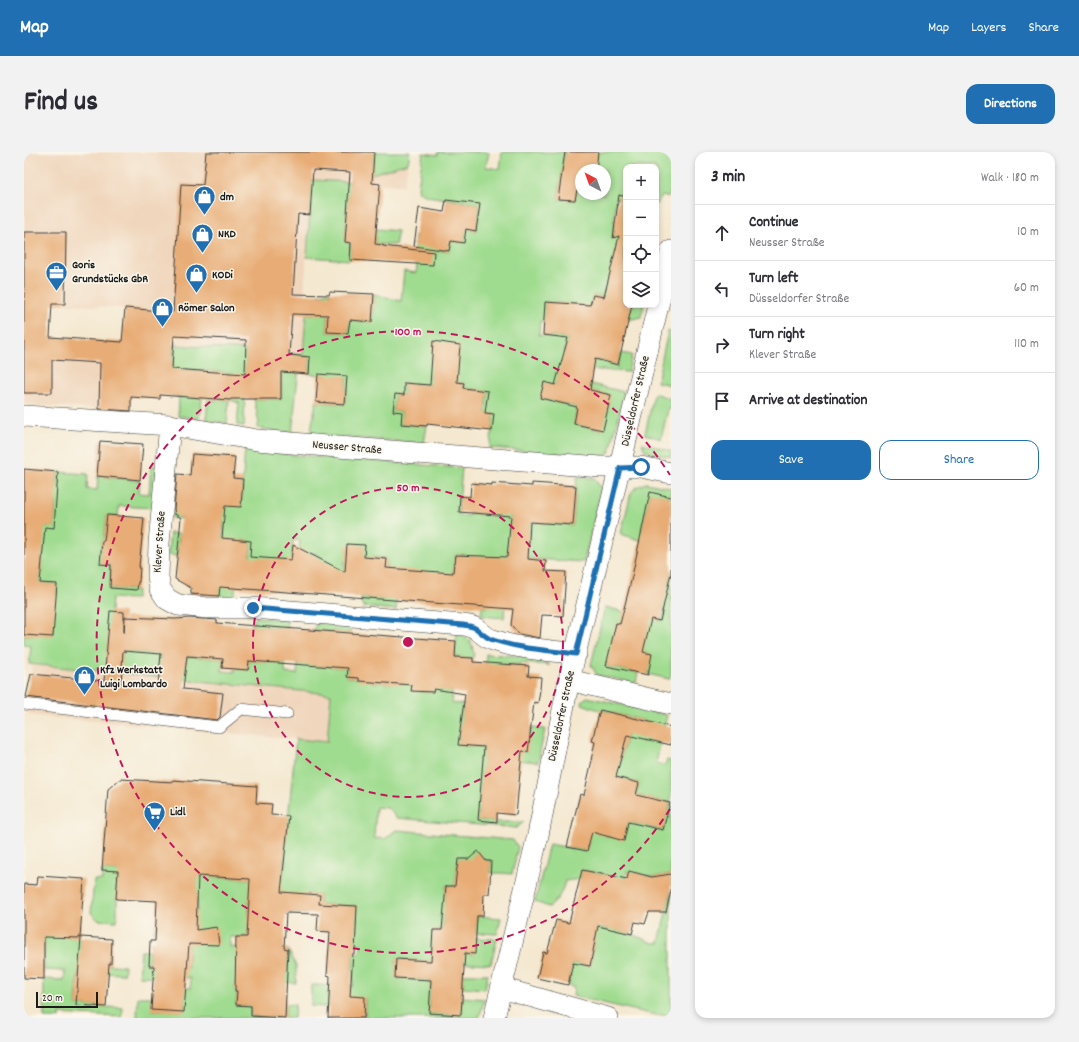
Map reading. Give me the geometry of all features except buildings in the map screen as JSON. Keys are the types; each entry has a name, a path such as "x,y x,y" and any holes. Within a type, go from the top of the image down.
{"street":[{"name":"Düsseldorfer Straße","path":"494,1018 538,836 569,680 671,251"},
{"name":"Neusser Straße","path":"24,416 170,425 257,440 620,468 641,467 671,472"},
{"name":"Klever Straße","path":"170,425 159,543 158,583 167,598 173,602 207,608 253,608 463,625 479,630 488,639 528,648 576,654"},
{"path":"569,680 671,704"},
{"path":"501,988 608,1018"}],"lane":[{"path":"24,704 219,727 241,709 287,714"}],"shaded area":[{"path":"24,152 410,152 404,185 312,180 304,294 307,294 303,354 133,343 135,309 65,304 24,304"},
{"path":"24,336 133,343 131,412 24,404"},
{"path":"32,665 331,694 327,742 28,715 29,702 26,698 30,684 28,677 31,674"}],"green space":[{"path":"374,152 410,152 408,163 372,174"},
{"path":"438,152 489,152 486,167 500,169 502,152 565,152 558,199 611,200 611,164 596,164 598,152 671,152 671,188 669,197 662,196 659,200 659,164 623,164 623,198 616,198 613,237 623,237 623,246 605,297 593,295 590,309 576,304 545,302 544,322 540,321 539,335 568,338 564,352 618,365 621,353 632,355 628,372 587,369 558,376 555,385 544,383 541,398 577,407 574,424 602,430 610,395 581,388 583,382 624,392 610,452 604,457 490,448 494,414 485,413 488,391 463,388 464,383 453,382 431,374 430,385 404,383 404,395 395,394 393,411 402,412 401,424 427,426 424,443 310,435 316,402 345,404 347,377 309,374 310,357 300,356 292,433 257,428 259,423 254,399 281,399 281,368 254,351 303,354 306,314 316,315 317,295 330,292 327,332 348,333 350,320 372,322 374,294 401,301 404,271 416,273 419,251 414,250 415,235 439,239 438,250 449,251 451,241 464,243 466,229 476,231 480,204 427,196 419,192 418,187 423,153 438,155"},
{"path":"312,180 350,182 345,242 351,243 350,260 307,257"},
{"path":"376,229 398,231 395,245 375,244"},
{"path":"631,308 643,308 641,317 628,320"},
{"path":"668,331 671,332 671,385 657,382"},
{"path":"174,345 246,350 244,426 237,425 239,403 230,400 232,373 182,369 179,396 202,398 199,419 178,416 179,397 170,395"},
{"path":"654,393 671,399 671,409 668,409 661,439 645,434"},
{"path":"208,400 229,400 227,423 206,420"},
{"path":"642,443 671,451 671,457 651,453 644,449"},
{"path":"245,448 293,455 462,468 458,515 469,516 469,513 489,515 490,513 511,515 510,532 529,533 530,522 573,525 577,477 594,478 601,488 584,562 517,558 506,590 504,618 481,616 482,607 491,607 466,555 456,555 451,591 397,598 396,610 364,607 361,603 361,598 386,599 387,560 384,558 372,557 364,563 345,561 344,580 317,563 317,554 299,553 300,540 293,540 289,591 250,558 251,541 242,540 234,597 219,596 224,522 172,518 174,490 241,506"},
{"path":"151,466 157,466 154,508 119,506 118,516 107,515 104,541 102,541 101,563 111,565 110,588 137,590 136,599 112,598 107,659 122,661 123,651 161,654 160,663 186,665 187,656 223,659 222,671 235,672 235,669 248,670 249,661 285,663 285,673 297,674 298,664 348,668 347,677 372,679 372,682 390,683 391,671 409,673 409,682 421,683 421,692 433,692 434,684 452,685 452,703 482,707 486,654 535,657 550,665 520,663 520,665 501,664 497,701 504,712 463,708 459,745 527,752 531,728 545,729 538,762 484,757 478,820 524,822 516,828 397,818 388,808 376,807 374,838 385,839 396,830 513,840 518,847 512,874 491,873 491,861 483,861 480,854 475,854 471,860 458,859 455,886 446,886 445,903 463,904 463,914 444,914 442,930 433,930 432,951 474,954 475,938 497,939 491,964 396,959 396,978 431,980 429,1013 461,1015 462,997 485,999 479,1018 365,1018 365,998 329,995 329,1007 311,1006 311,985 353,986 353,953 360,953 361,944 334,942 334,932 351,933 351,922 356,922 357,906 319,904 320,895 308,894 307,914 286,913 286,902 249,900 249,937 230,937 230,947 252,947 251,972 287,974 288,949 296,966 296,983 236,980 235,990 237,991 236,1005 251,1006 251,1016 285,1018 137,1018 138,997 152,997 152,1010 184,1011 185,999 181,999 182,988 190,988 191,978 139,976 141,951 149,951 149,966 188,968 189,943 197,944 197,935 153,932 156,923 191,925 192,912 197,912 197,899 157,896 156,884 117,881 117,921 98,920 91,913 94,880 102,880 102,870 282,881 296,739 327,742 331,694 29,664 31,646 24,645 24,635 53,636 54,625 50,624 52,596 56,596 57,584 40,583 42,557 38,557 39,540 43,540 44,527 54,527 56,502 52,502 53,485 57,485 58,472 88,474 87,489 97,490 98,476 140,481 139,493 149,494"},
{"path":"646,483 671,488 670,497 650,493 642,530 643,541 621,534 631,493 636,487"},
{"path":"170,533 179,534 177,556 168,555"},
{"path":"671,571 671,675 669,679 648,674 651,654 643,652 606,666 638,673 636,683 597,675 591,665 605,607 661,621 665,610 662,609"},
{"path":"256,617 286,620 288,628 251,626"},
{"path":"318,622 351,625 350,633 313,630"},
{"path":"457,633 467,638 472,645 474,653 473,658 455,657"},
{"path":"587,697 667,715 656,763 665,765 667,760 671,761 671,874 652,877 627,871 626,883 635,924 615,919 613,929 632,934 653,943 659,943 671,891 671,1015 655,1015 573,996 574,988 568,985 573,963 590,966 595,940 586,927 609,929 612,915 604,888 606,875 582,870 580,879 565,881 559,896 549,907 535,902 549,844 587,851 590,841 587,839 590,827 607,831 606,836 624,840 628,822 663,830 670,803 636,795 639,783 612,776 615,765 619,766 627,735 646,721 596,709 582,704 583,700"},
{"path":"477,916 501,918 497,934 476,933"},
{"path":"44,926 65,937 81,938 80,962 125,966 124,974 78,972 76,1005 123,1008 122,1017 60,1014 60,1018 44,1018 44,979 64,980 65,971 44,970"},
{"path":"464,974 488,974 485,989 463,987"},
{"path":"286,1004 295,1005 294,1018 285,1018"}],"place":[{"name":"dm","path":"204,216"},
{"name":"NKD","path":"202,254"},
{"name":"Goris Grundstücks GbR","path":"57,292"},
{"name":"KODi","path":"197,294"},
{"name":"Römer Salon","path":"163,328"},
{"name":"Kfz Werkstatt Luigi Lombardo","path":"85,696"},
{"name":"Lidl","path":"154,832"}],"route":[{"path":"253,608 463,625 476,628 488,639 528,648 576,654 620,468 641,467"}]}
